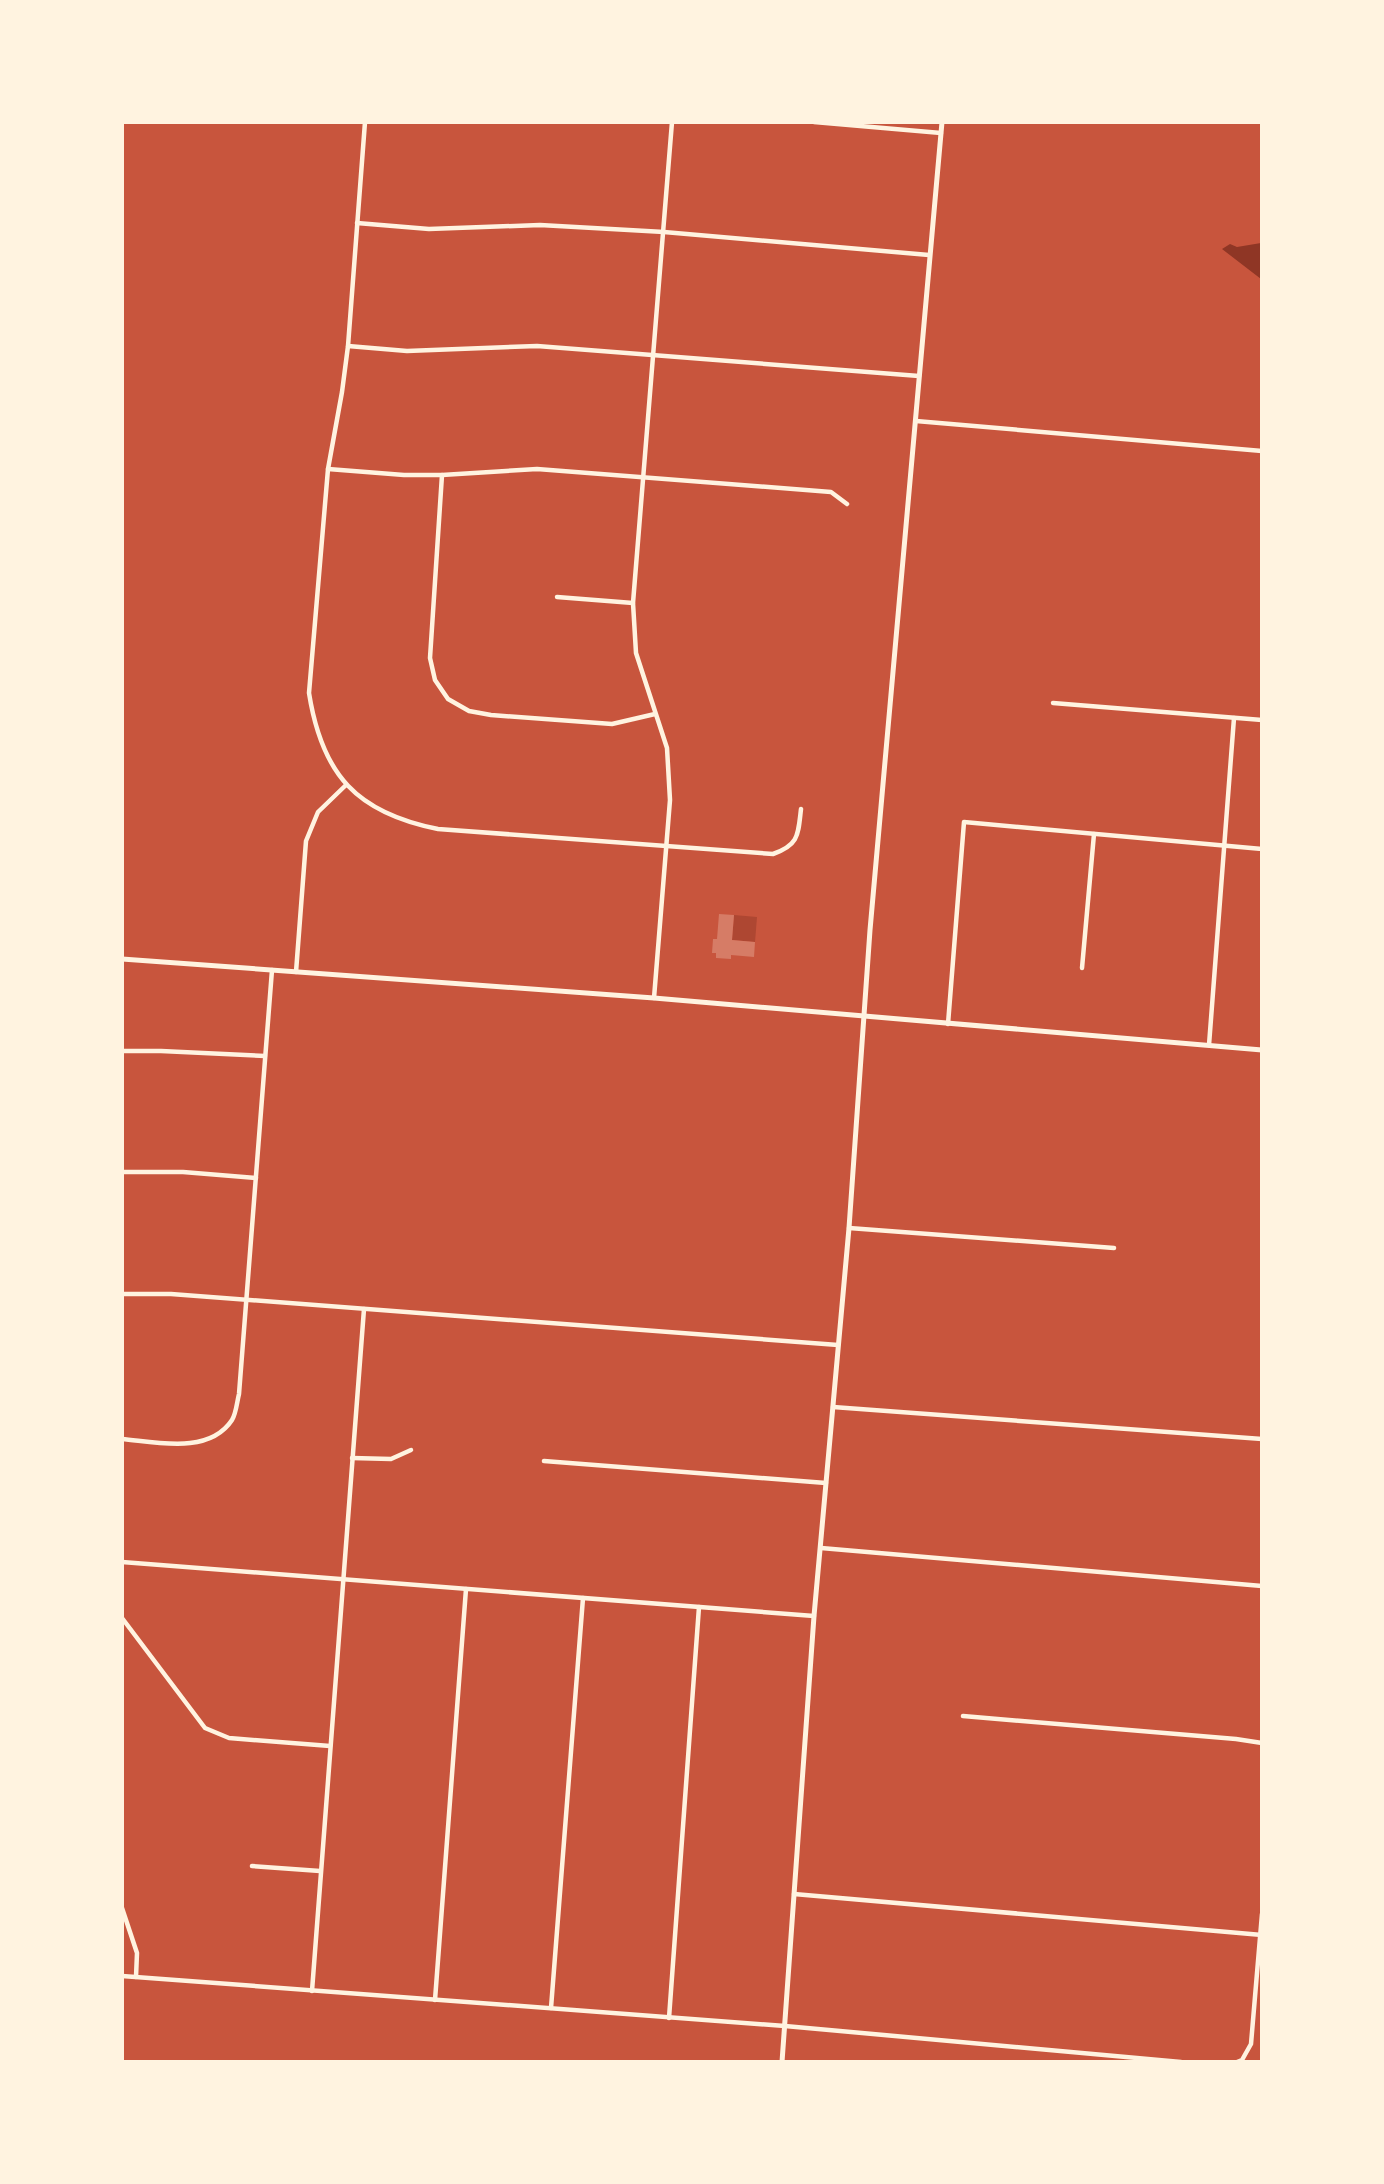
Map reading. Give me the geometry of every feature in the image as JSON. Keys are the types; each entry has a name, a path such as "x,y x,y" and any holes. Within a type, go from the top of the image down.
{"street":[{"path":"365,122 348,346 328,469 309,694 314,725 325,753 346,785 370,804 389,816 438,829 773,854 789,848 797,836 801,809"},
{"path":"654,998 667,845 670,772 667,748 636,653 633,603 672,122"},
{"path":"814,122 941,133"},
{"path":"782,2062 814,1616 849,1228 870,930 942,122"},
{"path":"357,223 429,229 540,225 663,232 929,255"},
{"path":"348,346 407,351 537,346 920,377"},
{"path":"916,421 1262,451"},
{"path":"328,469 404,475 537,470 831,492 847,504"},
{"path":"442,475 430,658 435,680 448,699 469,711 491,715 612,724 655,714"},
{"path":"557,597 633,603"},
{"path":"1053,703 1262,720"},
{"path":"1209,1045 1234,718"},
{"path":"296,972 306,841 318,812 346,785"},
{"path":"948,1024 964,822 1262,849"},
{"path":"1082,968 1094,834"},
{"path":"122,959 654,998 1262,1050"},
{"path":"122,1438 189,1444 217,1435 232,1420 239,1394 272,970"},
{"path":"122,1051 265,1056"},
{"path":"122,1172 183,1172 256,1178"},
{"path":"849,1228 1114,1248"},
{"path":"122,1294 171,1294 838,1345"},
{"path":"312,1991 364,1309"},
{"path":"833,1407 1262,1439"},
{"path":"352,1458 391,1459 411,1450"},
{"path":"544,1461 826,1483"},
{"path":"821,1548 1262,1586"},
{"path":"122,1562 814,1616"},
{"path":"435,2000 466,1588"},
{"path":"551,2008 583,1597"},
{"path":"669,2018 699,1607"},
{"path":"122,1618 205,1728 229,1738 330,1746"},
{"path":"962,1716 1223,1737 1262,1743"},
{"path":"252,1866 320,1871"},
{"path":"794,1894 1261,1935"},
{"path":"122,1908 137,1954 136,1978"},
{"path":"1237,2062 1242,2060 1251,2044 1262,1914"},
{"path":"122,1976 785,2026 1181,2062"}],"shaded area":[{"path":"1261,243 1261,279 1222,249 1230,244 1237,247"},
{"path":"734,915 757,917 755,942 732,940"}],"building":[{"path":"719,914 734,915 732,940 755,942 754,957 731,955 731,959 716,958 716,953 712,953 713,939 717,939"}]}
